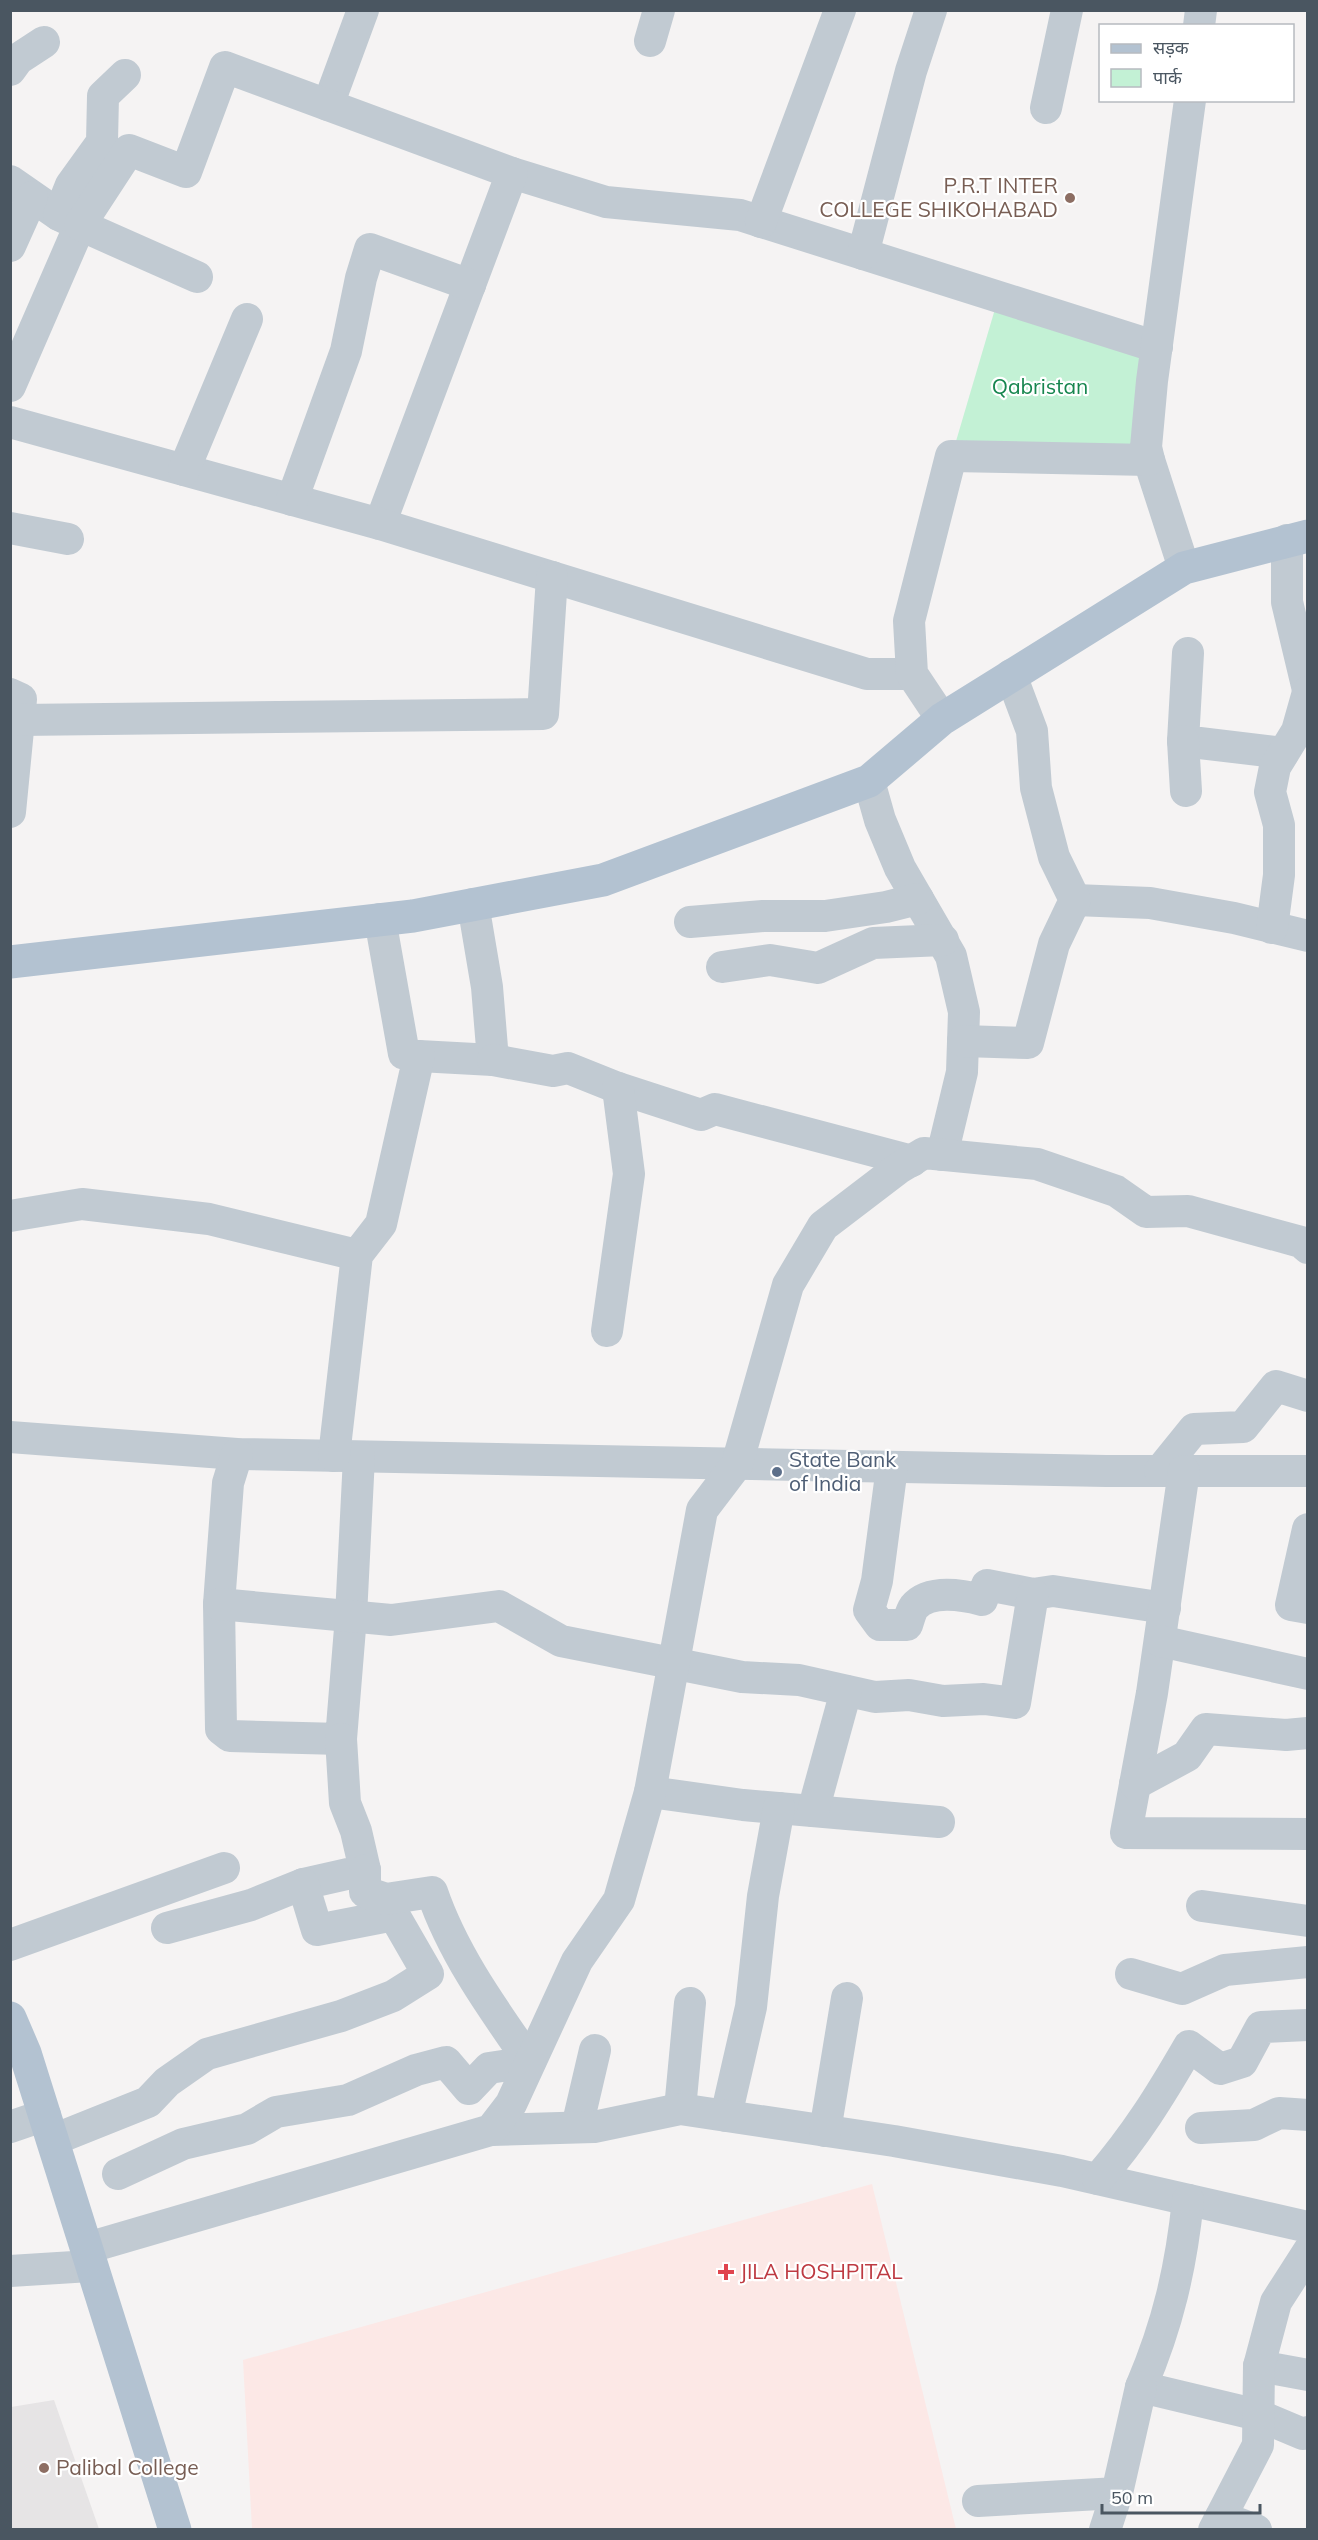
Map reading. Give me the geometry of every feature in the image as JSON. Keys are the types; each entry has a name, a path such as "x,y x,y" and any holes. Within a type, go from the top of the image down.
{"main road":[{"path":"10,962 413,916 603,880 869,781 942,719 1184,568 1297,538"},
{"path":"10,2018 26,2053 175,2529"}],"street":[{"path":"328,105 363,10"},
{"path":"650,41 659,10"},
{"path":"761,222 840,10"},
{"path":"863,254 911,71 931,10"},
{"path":"1046,108 1067,10"},
{"path":"10,69 18,59 44,42"},
{"path":"69,220 129,150 186,172 225,67 512,173 606,202 740,215 1157,348"},
{"path":"10,386 69,220 71,185 102,142 103,96 125,75"},
{"path":"1184,568 1146,447 1148,415 1190,102"},
{"path":"381,524 512,173"},
{"path":"10,246 21,189 69,220 197,277"},
{"path":"292,500 346,351 361,278 370,249 470,285"},
{"path":"184,470 247,319"},
{"path":"10,422 381,524 867,674 912,674"},
{"path":"942,719 912,674 909,621 951,456 1149,460"},
{"path":"10,528 68,539"},
{"path":"1272,928 1279,875 1279,825 1270,792 1275,766 1297,730 1308,691 1287,603 1298,584 1297,538"},
{"path":"10,812 15,707 543,714 552,577"},
{"path":"1186,791 1183,741 1188,653"},
{"path":"1011,675 1032,731 1036,788 1054,857 1075,900"},
{"path":"1183,741 1283,753"},
{"path":"491,2130 511,2104 577,1961 619,1900 650,1792 702,1510 737,1464 788,1285 823,1226 927,1158 962,1072 964,1012 951,956 900,868 884,830 869,781"},
{"path":"690,922 763,916 825,916 886,907 918,898"},
{"path":"1075,900 1150,903 1308,936"},
{"path":"963,1041 1028,1043 1054,944 1075,900"},
{"path":"473,904 487,987 493,1060"},
{"path":"380,919 404,1054 493,1060 553,1071 568,1068 618,1088 701,1115 715,1109 927,1158 1037,1164 1116,1191 1146,1212 1188,1211 1301,1242 1308,1248"},
{"path":"722,967 770,960 818,968 873,943 943,940"},
{"path":"419,1056 381,1224 357,1255 347,1456 351,1616 341,1739 345,1803 356,1831 364,1870 365,1892 386,1899 432,1892 440,1916 487,2000 530,2062"},
{"path":"607,1331 629,1174 618,1088"},
{"path":"10,1216 82,1204 209,1219 357,1255"},
{"path":"1308,1396 1276,1386 1243,1427 1194,1430 1172,1471 1165,1608 1126,1833 1308,1834"},
{"path":"10,1437 237,1454 892,1467 1308,1471"},
{"path":"237,1454 228,1483 219,1604 221,1729 230,1736 341,1739"},
{"path":"892,1467 884,1540 869,1610 880,1625 907,1624 913,1607 925,1599 956,1593 982,1600 987,1585 1033,1594 1053,1591 1165,1608"},
{"path":"1308,1529 1291,1605 1308,1608"},
{"path":"219,1604 391,1620 499,1606 561,1641 742,1677 799,1680 875,1697 909,1695 943,1701 984,1699 1015,1703 1033,1594"},
{"path":"1160,1641 1308,1674"},
{"path":"813,1811 846,1691"},
{"path":"1135,1784 1187,1756 1206,1729 1286,1735 1308,1733"},
{"path":"650,1792 779,1808 939,1822"},
{"path":"726,2116 751,2007 763,1896 779,1808"},
{"path":"10,1945 224,1868"},
{"path":"167,1928 250,1905 303,1884 364,1870"},
{"path":"10,2127 49,2128 148,2102 167,2082 207,2054 341,2016 393,1996 428,1974 394,1916 317,1930 303,1884"},
{"path":"1202,1906 1308,1921"},
{"path":"1131,1974 1182,1989 1225,1970 1308,1962"},
{"path":"825,2131 847,1998"},
{"path":"680,2109 690,2003"},
{"path":"1098,2179 1150,2114 1189,2046 1220,2069 1242,2062 1261,2026 1308,2025"},
{"path":"577,2127 595,2050"},
{"path":"118,2174 183,2144 247,2129 276,2112 348,2100 416,2070 446,2062 469,2089 489,2068 530,2062"},
{"path":"10,2271 89,2257 491,2130 594,2127 680,2109 1040,2167 1308,2227"},
{"path":"1201,2128 1254,2125 1278,2114 1308,2115"},
{"path":"1105,2529 1117,2493 1141,2387 1159,2345 1182,2255 1188,2200"},
{"path":"1256,2529 1217,2523 1258,2445 1258,2366 1276,2302 1308,2252"},
{"path":"1258,2366 1308,2375"},
{"path":"1141,2387 1258,2415 1303,2434 1308,2432"},
{"path":"978,2501 1117,2493"}],"shaded area":[{"name":"JILA HOSHPITAL","path":"872,2184 956,2529 252,2529 243,2360"},
{"name":"Palibal College","path":"54,2400 99,2529 11,2529 11,2407"}],"green space":[{"name":"Qabristan","path":"995,309 1148,354 1143,452 954,448"}],"place":[{"name":"P.R.T INTER COLLEGE SHIKOHABAD","path":"1070,198"},
{"name":"State Bank of India","path":"777,1472"},
{"name":"JILA HOSHPITAL","path":"726,2272"},
{"name":"Palibal College","path":"44,2468"}]}
